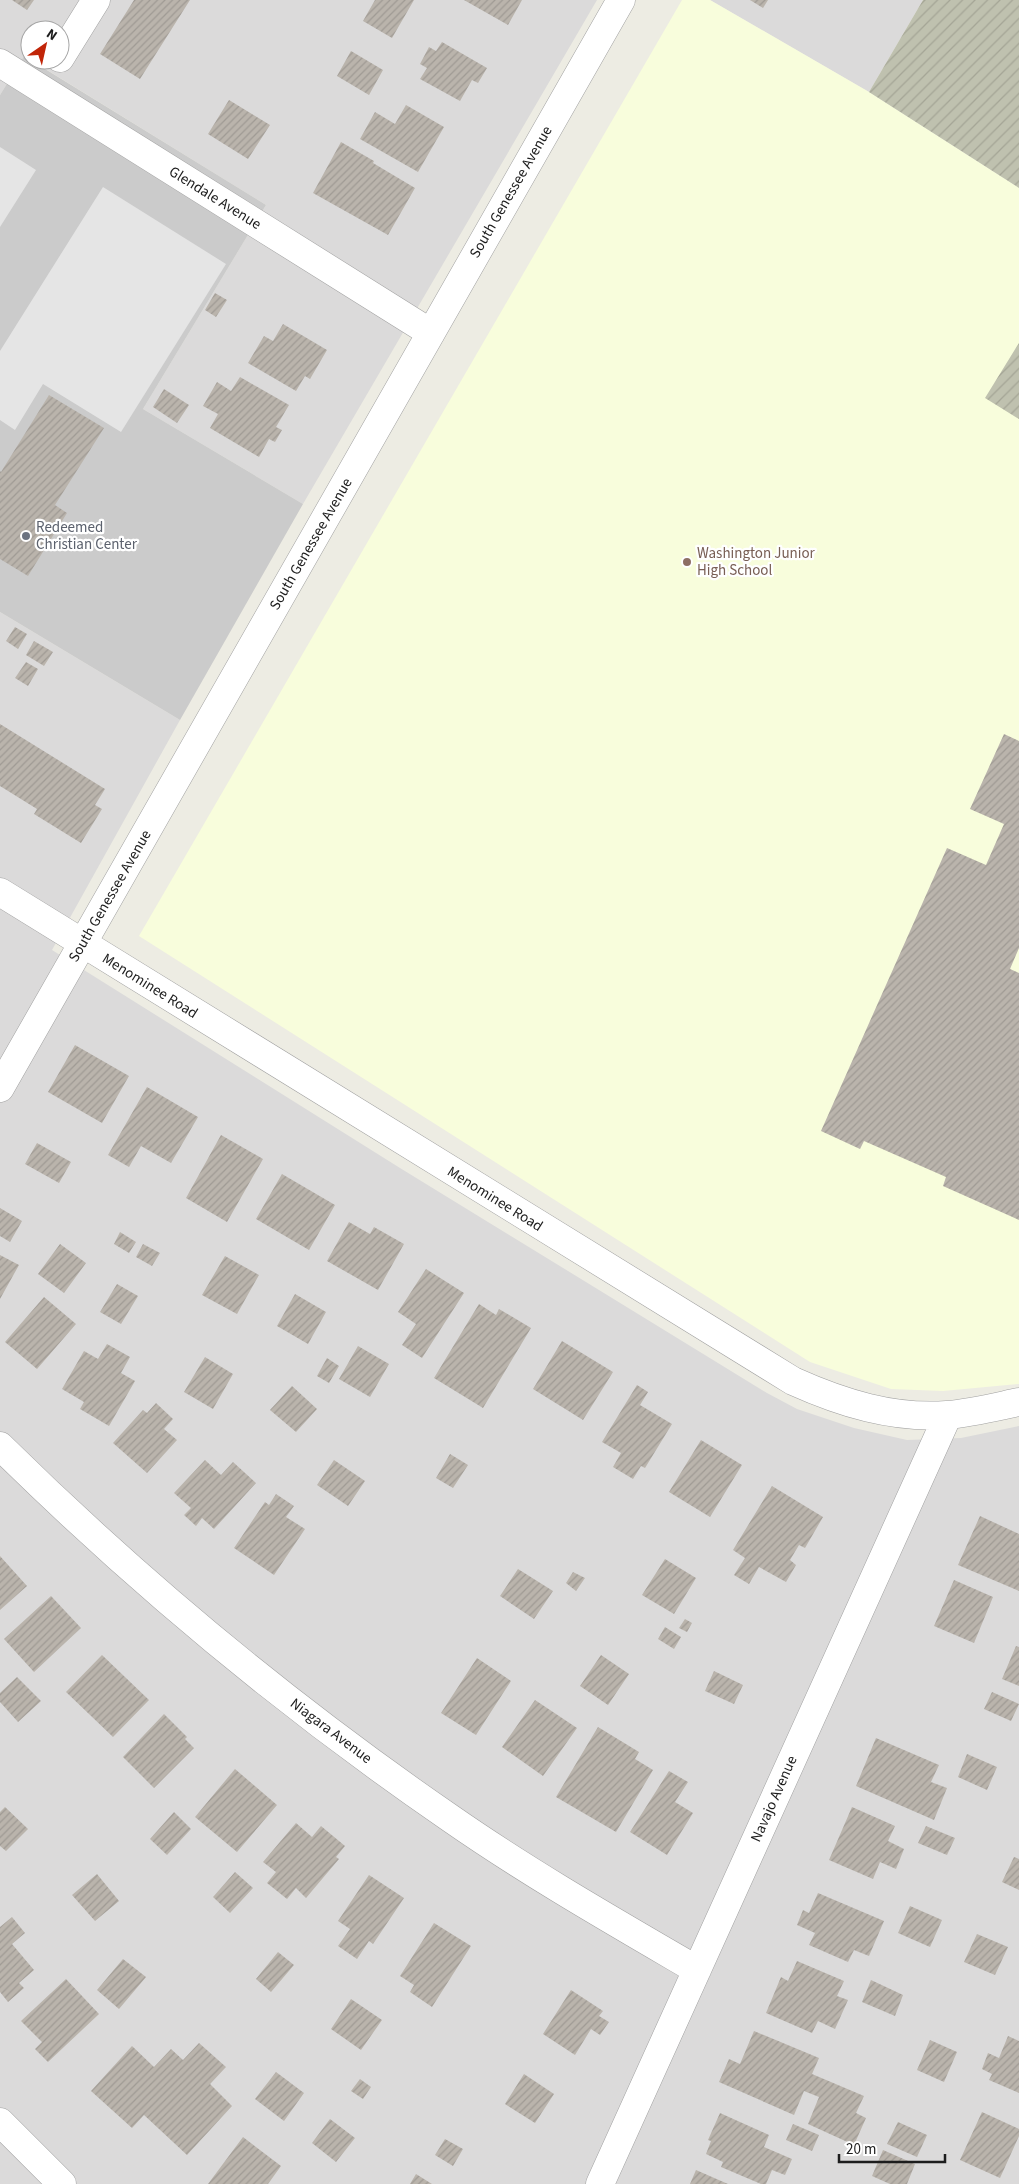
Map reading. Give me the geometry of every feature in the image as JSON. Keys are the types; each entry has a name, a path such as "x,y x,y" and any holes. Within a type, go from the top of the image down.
{"street":[{"path":"70,41 96,0"},
{"name":"South Genessee Avenue","path":"0,1088 621,0"},
{"name":"Glendale Avenue","path":"0,63 431,334"},
{"path":"40,89 52,70"},
{"name":"Menominee Road","path":"0,892 793,1381 843,1401 884,1411 912,1415 948,1415 1019,1402"},
{"name":"Navajo Avenue","path":"600,2184 948,1415"},
{"name":"Niagara Avenue","path":"0,1446 88,1528 224,1647 358,1752 450,1818 529,1870 697,1970"},
{"path":"0,2122 62,2184"}],"shaded area":[{"path":"0,0 597,0 303,504 143,409 266,205 47,70 70,70 70,20 20,20 20,62 0,95"},
{"name":"Washington Junior High School","path":"682,0 710,0 869,92 1019,188 1019,1384 943,1391 891,1389 810,1362 139,936"},
{"path":"710,0 923,0 869,92"},
{"path":"923,0 1019,0 1019,188 869,92"},
{"path":"20,62 20,70 47,70 266,205 143,409 303,504 180,720 0,612 0,95"},
{"path":"0,147 36,170 0,227"},
{"path":"103,187 226,264 121,432 43,384 15,430 0,420 0,351"},
{"path":"1019,343 1019,419 985,398"},
{"path":"0,612 180,720 52,950 400,1168 767,1393 797,1409 854,1428 907,1440 961,1438 1019,1426 1019,2184 0,2184"}],"building":[{"path":"12,0 34,0 27,10"},
{"path":"134,0 190,0 140,79 100,54"},
{"path":"375,0 414,0 392,38 363,21"},
{"path":"464,0 522,0 508,25"},
{"path":"750,0 768,0 763,8"},
{"path":"442,42 487,68 478,83 472,80 460,101 420,79 427,68 420,64 429,47 436,51"},
{"path":"351,51 383,70 369,95 337,76"},
{"path":"229,100 270,125 248,159 208,134"},
{"path":"406,105 444,127 418,172 360,139 375,112 395,124"},
{"path":"341,142 415,188 388,235 313,193"},
{"path":"215,293 227,300 216,317 205,310"},
{"path":"283,324 327,350 310,379 305,376 296,391 248,363 264,336 273,341"},
{"path":"240,377 289,405 276,427 282,430 275,442 269,439 259,457 210,428 218,414 203,406 217,382 231,391"},
{"path":"164,389 189,405 177,423 153,407"},
{"path":"49,395 104,428 55,505 67,513 28,576 0,559 0,471"},
{"path":"15,627 27,634 18,649 6,641"},
{"path":"34,641 53,652 44,666 26,655"},
{"path":"26,662 38,669 28,686 15,678"},
{"path":"0,724 105,789 95,805 102,809 81,843 34,814 37,809 0,786"},
{"path":"1004,734 1019,741 1019,948 1010,969 1019,973 1019,1220 943,1186 946,1177 864,1141 860,1149 821,1131 947,848 986,865 1004,824 970,809"},
{"path":"75,1045 129,1076 102,1123 48,1092"},
{"path":"147,1087 198,1117 171,1163 141,1146 129,1167 108,1155"},
{"path":"221,1135 263,1159 227,1222 186,1198"},
{"path":"37,1143 71,1162 59,1183 25,1164"},
{"path":"282,1174 335,1205 309,1250 256,1219"},
{"path":"0,1208 22,1221 10,1242 0,1236"},
{"path":"349,1222 370,1234 374,1227 404,1244 378,1290 327,1261"},
{"path":"120,1232 136,1242 129,1253 114,1244"},
{"path":"60,1244 86,1263 64,1293 38,1274"},
{"path":"143,1244 160,1253 152,1266 136,1257"},
{"path":"0,1255 19,1265 0,1299"},
{"path":"225,1256 259,1275 237,1314 202,1295"},
{"path":"426,1269 464,1293 422,1358 402,1345 416,1324 398,1312"},
{"path":"117,1284 138,1296 121,1324 100,1312"},
{"path":"295,1294 326,1312 308,1344 277,1326"},
{"path":"44,1297 76,1324 37,1369 5,1342"},
{"path":"479,1304 496,1315 499,1309 531,1328 483,1408 434,1378"},
{"path":"562,1341 613,1372 583,1420 533,1389"},
{"path":"107,1344 130,1357 121,1373 135,1381 109,1426 80,1409 84,1402 62,1389 84,1351 98,1359"},
{"path":"358,1346 389,1364 370,1397 339,1379"},
{"path":"205,1357 233,1374 213,1409 184,1392"},
{"path":"327,1358 339,1366 329,1383 317,1376"},
{"path":"637,1385 648,1392 640,1405 672,1424 645,1468 641,1466 633,1479 613,1467 621,1453 602,1442"},
{"path":"292,1386 317,1409 296,1432 270,1410"},
{"path":"156,1403 173,1419 164,1429 177,1440 147,1473 113,1443 143,1410 147,1413"},
{"path":"701,1440 742,1465 710,1517 669,1492"},
{"path":"450,1454 468,1465 453,1488 436,1478"},
{"path":"205,1460 221,1475 233,1462 256,1483 214,1529 202,1518 196,1526 184,1515 191,1508 174,1493"},
{"path":"334,1460 365,1481 348,1506 317,1485"},
{"path":"772,1486 823,1517 805,1548 799,1545 790,1560 796,1565 786,1582 759,1567 749,1584 734,1575 745,1558 733,1550"},
{"path":"276,1494 294,1506 286,1517 305,1529 274,1575 234,1548 265,1502 269,1505"},
{"path":"980,1516 1019,1534 1019,1591 958,1565"},
{"path":"0,1556 27,1586 0,1610"},
{"path":"665,1559 696,1578 674,1614 642,1595"},
{"path":"518,1569 553,1591 534,1619 500,1596"},
{"path":"573,1572 585,1578 576,1591 566,1583"},
{"path":"954,1580 993,1597 974,1643 934,1626"},
{"path":"51,1596 81,1628 34,1672 4,1639"},
{"path":"685,1619 692,1623 687,1632 679,1628"},
{"path":"665,1627 681,1637 674,1649 658,1639"},
{"path":"1016,1646 1019,1647 1019,1686 1002,1679"},
{"path":"102,1655 149,1700 113,1737 66,1692"},
{"path":"601,1655 629,1674 608,1705 580,1686"},
{"path":"477,1658 511,1681 476,1735 441,1713"},
{"path":"714,1671 743,1685 734,1704 705,1691"},
{"path":"17,1677 41,1701 18,1722 0,1702 0,1693"},
{"path":"992,1692 1019,1704 1011,1721 984,1709"},
{"path":"535,1700 577,1728 543,1776 502,1747"},
{"path":"164,1714 187,1737 185,1739 194,1748 154,1788 123,1757"},
{"path":"598,1727 639,1752 635,1759 653,1770 616,1832 556,1797"},
{"path":"876,1738 939,1765 931,1782 947,1788 934,1820 856,1786"},
{"path":"967,1754 997,1767 987,1790 958,1777"},
{"path":"235,1769 277,1805 237,1852 195,1817"},
{"path":"669,1771 688,1782 675,1802 693,1813 667,1855 630,1832"},
{"path":"5,1807 28,1829 6,1851 0,1846 0,1812"},
{"path":"852,1807 895,1826 888,1841 904,1849 896,1869 880,1862 873,1879 829,1860"},
{"path":"174,1812 191,1829 167,1855 150,1839"},
{"path":"296,1823 312,1837 321,1826 345,1846 336,1857 339,1859 306,1898 296,1888 287,1899 267,1883 276,1872 263,1862"},
{"path":"926,1826 955,1838 947,1855 918,1843"},
{"path":"1014,1857 1019,1859 1019,1890 1002,1882"},
{"path":"235,1872 253,1888 230,1913 213,1897"},
{"path":"97,1874 119,1901 95,1921 72,1895"},
{"path":"369,1875 404,1898 373,1944 369,1941 357,1959 338,1946 350,1929 338,1921"},
{"path":"818,1893 884,1921 869,1956 854,1950 848,1962 809,1945 815,1933 797,1925 803,1910 809,1913"},
{"path":"910,1906 942,1920 930,1947 898,1933"},
{"path":"12,1917 25,1933 12,1944 34,1970 19,1983 24,1988 8,2002 0,1992 0,1927"},
{"path":"434,1923 471,1946 432,2007 410,1992 414,1985 400,1976"},
{"path":"977,1934 1008,1947 995,1975 964,1962"},
{"path":"278,1952 294,1965 271,1992 256,1979"},
{"path":"123,1959 146,1977 119,2009 97,1990"},
{"path":"797,1961 844,1981 837,1996 848,2000 835,2029 818,2021 812,2033 766,2013 781,1977 788,1981"},
{"path":"66,1979 99,2014 48,2062 35,2049 42,2042 21,2021"},
{"path":"871,1980 903,1995 895,2016 862,2002"},
{"path":"571,1990 603,2011 599,2016 609,2022 600,2035 591,2029 575,2055 543,2034"},
{"path":"351,1999 382,2020 361,2050 331,2029"},
{"path":"754,2031 819,2058 812,2074 864,2096 856,2113 866,2118 854,2145 808,2124 819,2097 804,2091 794,2115 719,2082 729,2059 740,2064"},
{"path":"1008,2036 1019,2041 1019,2093 989,2080 992,2074 982,2069 988,2053 999,2058"},
{"path":"930,2040 957,2052 944,2082 917,2070"},
{"path":"199,2043 226,2067 210,2084 232,2106 187,2155 144,2115 132,2128 91,2091 132,2046 154,2067 171,2049 183,2060"},
{"path":"276,2072 304,2093 284,2121 255,2099"},
{"path":"524,2074 554,2094 535,2123 505,2104"},
{"path":"360,2079 371,2087 363,2099 351,2091"},
{"path":"982,2112 1019,2129 1019,2136 1000,2178 960,2160"},
{"path":"720,2113 769,2135 764,2147 792,2159 785,2175 772,2170 766,2184 761,2184 721,2167 723,2162 706,2154 711,2141 708,2140"},
{"path":"330,2119 355,2138 336,2162 312,2143"},
{"path":"898,2122 927,2135 917,2157 887,2144"},
{"path":"793,2124 819,2135 812,2151 786,2140"},
{"path":"243,2137 281,2166 268,2184 208,2184"},
{"path":"445,2139 463,2149 453,2166 435,2155"},
{"path":"883,2150 915,2164 907,2184 890,2184 872,2176"},
{"path":"696,2170 728,2184 690,2184"},
{"path":"416,2174 432,2184 410,2184"}],"place":[{"name":"Redeemed Christian Center","path":"26,536"},
{"name":"Washington Junior High School","path":"687,562"}]}
